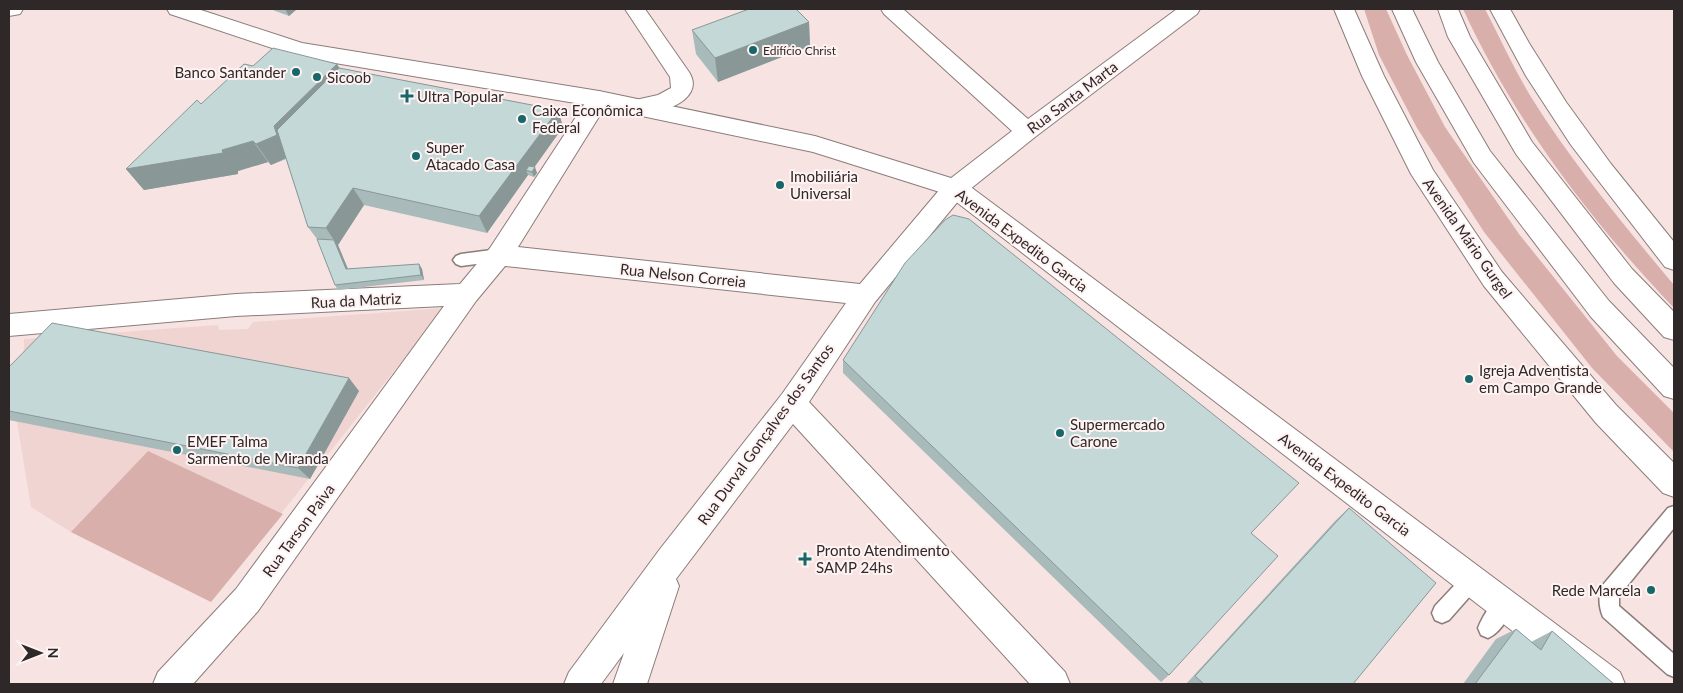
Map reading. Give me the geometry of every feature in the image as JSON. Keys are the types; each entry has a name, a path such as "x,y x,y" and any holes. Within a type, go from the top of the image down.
{"main road":[{"name":"Avenida Expedito Garcia","path":"177,9 299,50 599,99 815,144 955,188 1472,580 1496,616 1608,684"},
{"path":"635,9 680,77 682,88 678,95 664,101 639,107"},
{"path":"891,9 1027,131"},
{"name":"Rua Santa Marta","path":"955,188 1027,131 1162,15 1190,9"},
{"name":"Avenida Mário Gurgel","path":"1344,9 1372,76 1423,174 1493,279 1606,414 1674,484"},
{"path":"1402,9 1427,62 1482,157 1600,309 1674,387"},
{"path":"1448,9 1459,37 1524,148 1623,276 1674,329"},
{"path":"1500,9 1527,60 1570,127 1603,174 1674,260"},
{"path":"468,294 499,255 599,99"},
{"name":"Rua Durval Gonçalves dos Santos","path":"580,684 792,403 866,295 955,188"},
{"name":"Rua Nelson Correia","path":"499,255 866,295"},
{"name":"Rua da Matriz","path":"9,325 236,305 468,294"},
{"name":"Rua Tarson Paiva","path":"170,684 247,600 468,294"},
{"path":"792,403 1053,684"},
{"path":"630,684 672,560"}],"lane":[{"path":"461,260 499,255"},
{"path":"1674,514 1609,593 1610,610 1674,667"},
{"path":"1442,613 1472,580"}],"shaded area":[{"path":"1364,9 1386,9 1407,55 1445,127 1519,234 1617,356 1674,413 1674,452 1592,368 1484,232 1417,128 1379,55"},
{"path":"1463,9 1485,9 1519,76 1547,122 1599,193 1674,285 1674,308 1613,240 1556,167 1506,90 1483,50"},
{"name":"EMEF Talma Sarmento de Miranda","path":"444,308 211,602 71,532 31,507 17,422 9,420 9,400 23,381 24,339 218,325 219,330 248,329 253,322"},
{"path":"148,451 283,514 211,602 71,532"}],"building":[{"path":"749,9 796,9 809,22 715,58 692,30"},
{"path":"273,48 337,64 274,126 277,135 256,144 253,141 222,150 223,153 126,169 197,100 201,104 244,64 253,66"},
{"path":"339,68 558,110 479,216 353,188 326,228 308,227 277,130"},
{"path":"529,166 535,167 532,172 526,170"},
{"name":"Supermercado Carone","path":"953,215 969,219 1299,483 1251,533 1278,556 1169,675 843,360 905,263 945,220"},
{"path":"317,239 334,240 346,269 419,264 421,275 335,285"},
{"path":"52,323 349,378 298,468 9,411 9,367"},
{"path":"1349,508 1436,583 1353,684 1204,684 1195,676"},
{"path":"1516,629 1541,650 1552,631 1614,684 1475,684"}],"place":[{"name":"Edifício Christ","path":"753,50"},
{"name":"Banco Santander","path":"296,72"},
{"name":"Sicoob","path":"317,77"},
{"name":"Ultra Popular","path":"407,96"},
{"name":"Caixa Econômica Federal","path":"522,119"},
{"name":"Super Atacado Casa","path":"416,156"},
{"name":"Imobiliária Universal","path":"780,185"},
{"name":"Igreja Adventista em Campo Grande","path":"1469,379"},
{"name":"Supermercado Carone","path":"1060,433"},
{"name":"EMEF Talma Sarmento de Miranda","path":"177,450"},
{"name":"Pronto Atendimento SAMP 24hs","path":"805,559"},
{"name":"Rede Marcela","path":"1651,590"}]}
